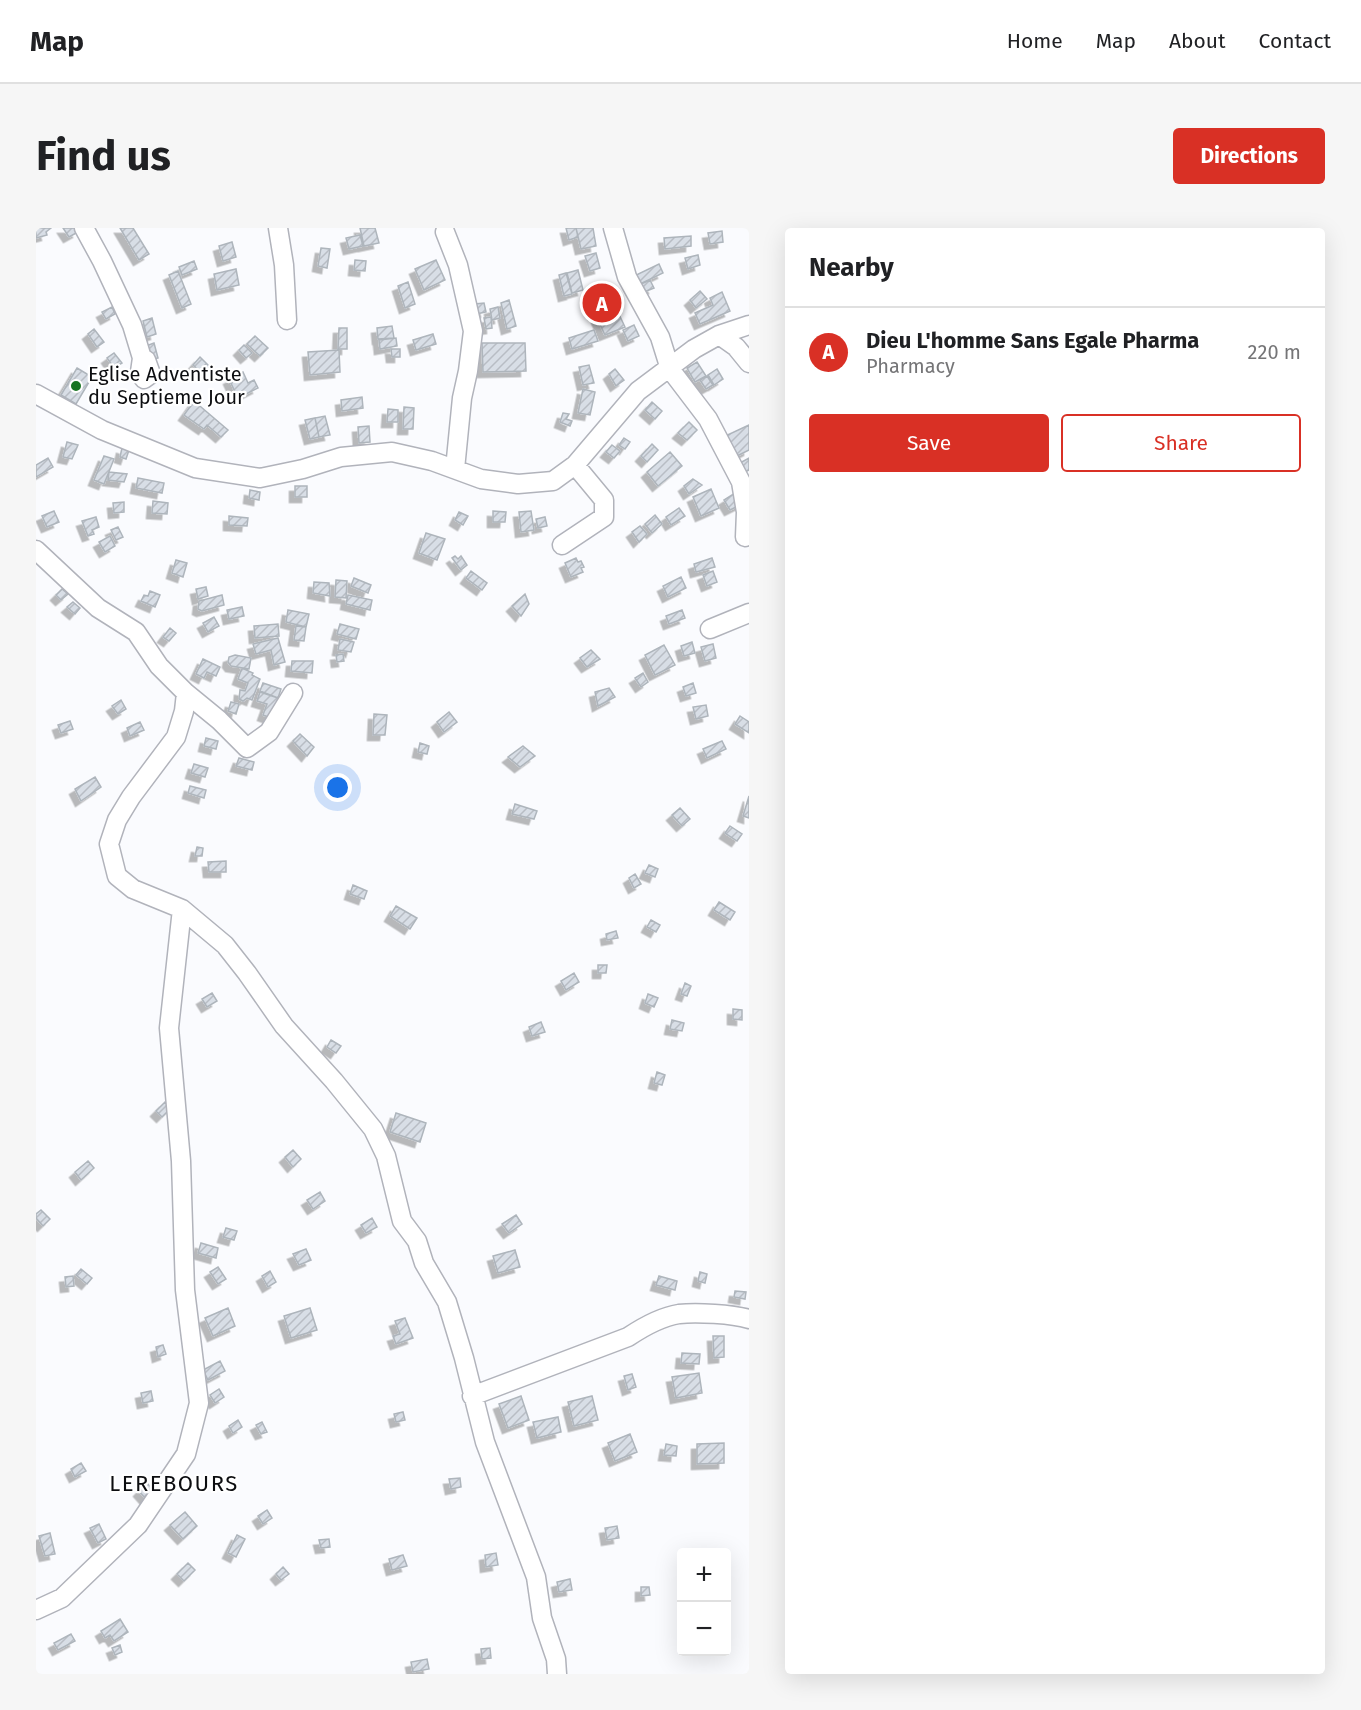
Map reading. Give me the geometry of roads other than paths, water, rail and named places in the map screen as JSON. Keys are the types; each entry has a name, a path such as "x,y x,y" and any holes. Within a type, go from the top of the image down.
{"street":[{"path":"84,228 132,325 142,358 140,372 144,379 151,374 146,360"},
{"path":"278,228 284,265 287,320"},
{"path":"613,228 627,277 660,337 669,369 708,419 741,482 746,512 745,537"},
{"path":"446,232 458,266 473,331 462,398 455,469"},
{"path":"36,394 102,430 195,468 260,478 303,470 341,457 392,452 455,469 481,479 518,484 553,481 575,465 638,391 694,349 719,335 749,325"},
{"path":"719,335 736,347 749,363"},
{"path":"562,545 604,517 604,500 575,465"},
{"path":"36,550 98,608 136,632 159,666 186,693 219,720 246,748 269,732 293,693"},
{"path":"710,629 749,613"},
{"path":"186,693 184,711 176,737 130,797 117,820 109,844 117,876 133,889 182,909 225,945 284,1026 334,1081 373,1129 386,1156 402,1221 417,1241 424,1263 447,1302 485,1442 536,1577 542,1618 556,1659 557,1674"},
{"path":"36,1610 62,1598 138,1525 186,1454 199,1403 186,1290 181,1161 169,1028 182,909"},
{"path":"472,1396 628,1337 650,1323 680,1314 737,1316 749,1319"}],"place":[{"name":"Dieu L'homme Sans Egale Pharma","path":"602,303"},
{"name":"Eglise Adventiste du Septieme Jour","path":"76,386"}],"district":[{"name":"LEREBOURS","path":"174,1483"}]}
